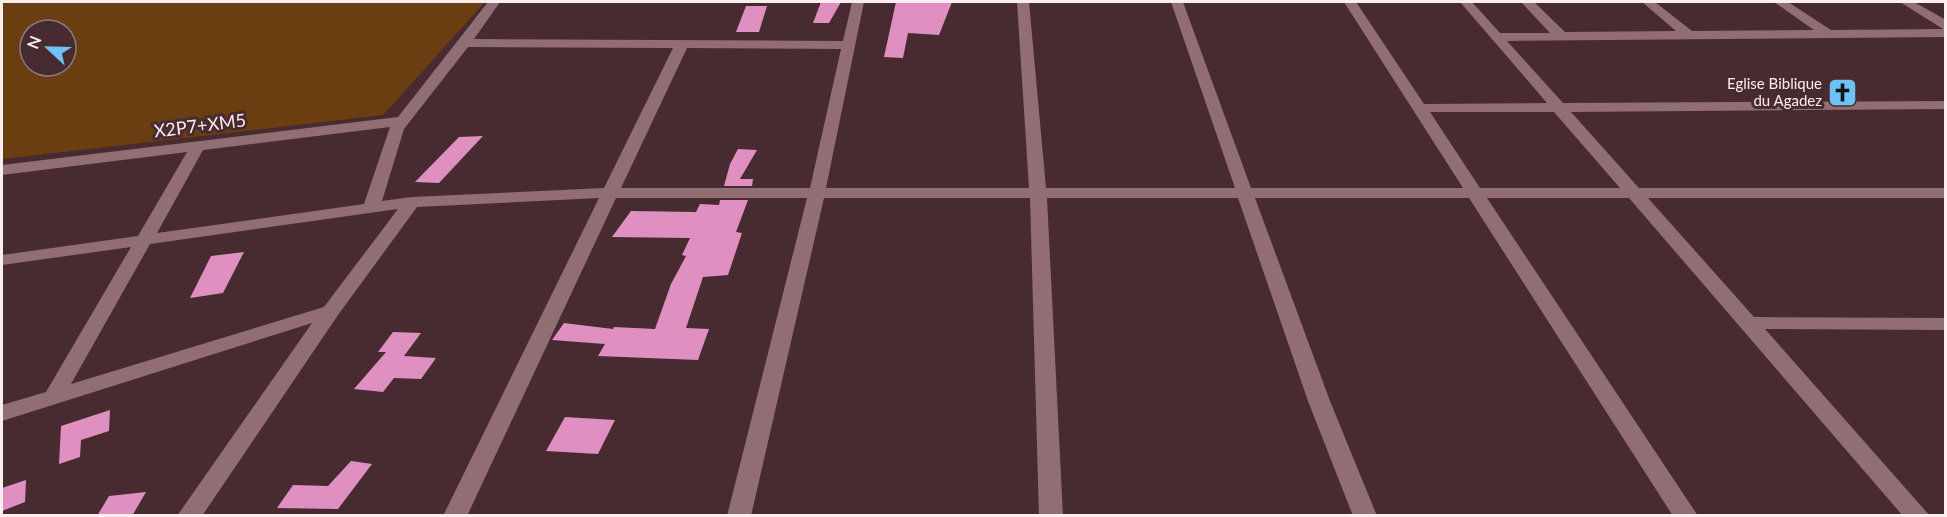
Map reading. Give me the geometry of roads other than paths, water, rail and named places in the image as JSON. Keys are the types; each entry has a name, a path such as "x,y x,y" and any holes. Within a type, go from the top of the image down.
{"street":[{"path":"371,208 397,128 494,2"},
{"path":"739,516 817,193 858,2"},
{"path":"1023,2 1038,193 1051,516"},
{"path":"1177,2 1319,401 1365,516"},
{"path":"1350,2 1686,516"},
{"path":"1466,2 1918,516"},
{"path":"1527,2 1561,36"},
{"path":"1648,2 1688,35"},
{"path":"1780,2 1828,34"},
{"path":"1906,2 1946,26"},
{"path":"1497,37 1946,33"},
{"path":"464,43 848,45"},
{"path":"455,516 682,44"},
{"path":"1420,108 1946,105"},
{"name":"X2P7+XM5","path":"2,170 403,121"},
{"path":"54,396 198,146"},
{"path":"2,260 412,202 609,193 1946,193"},
{"path":"189,516 331,311 412,202"},
{"path":"2,413 331,311"},
{"path":"1749,323 1946,324"}],"place":[{"name":"Eglise Biblique du Agadez","path":"1843,93"}]}
